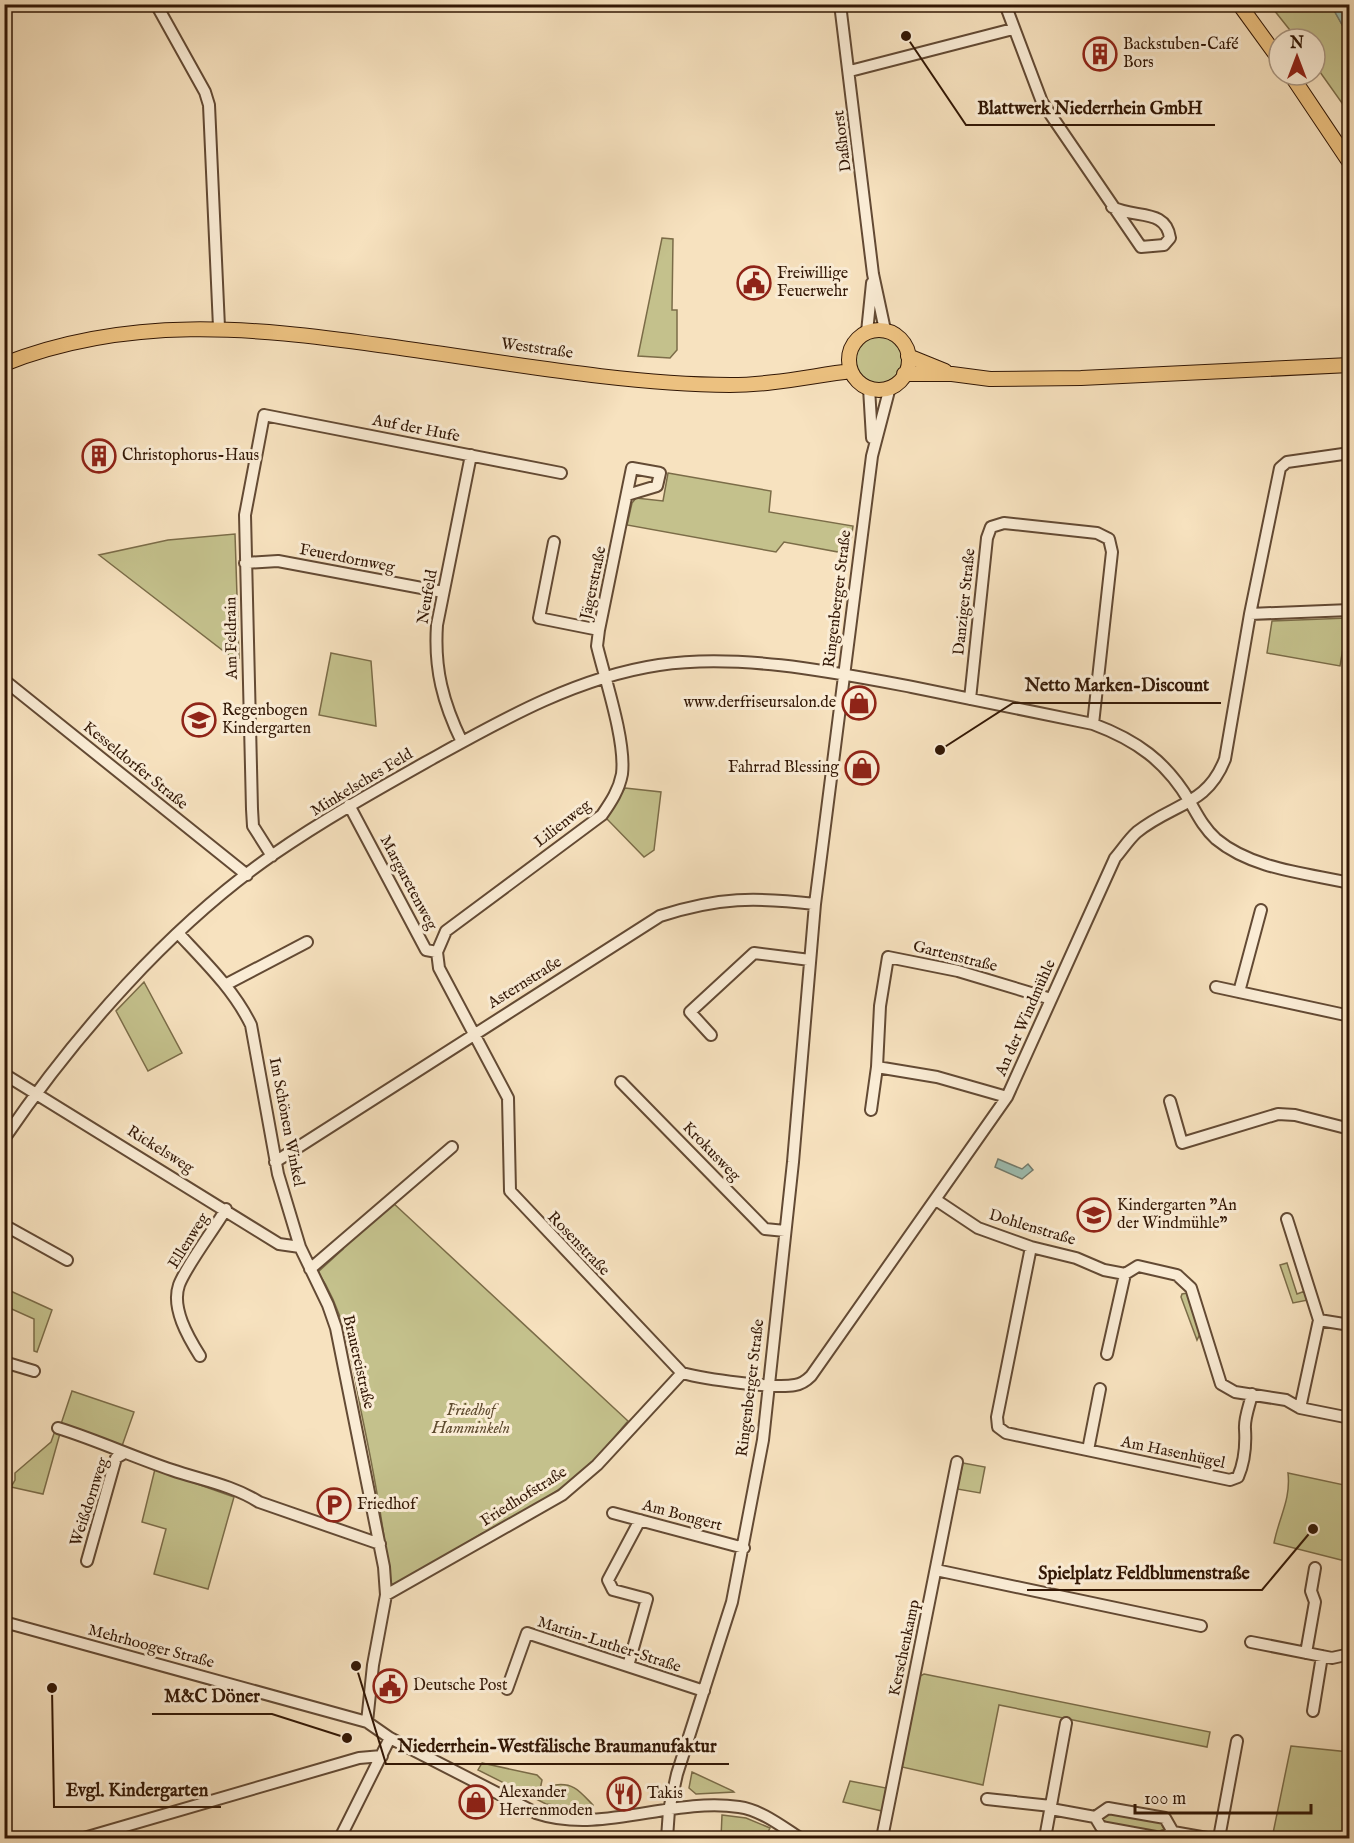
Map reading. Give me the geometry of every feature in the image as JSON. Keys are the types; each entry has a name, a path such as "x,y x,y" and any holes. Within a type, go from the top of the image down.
{"main road":[{"path":"1239,4 1267,42"},
{"path":"1299,87 1350,163"},
{"name":"Weststraße","path":"4,364 75,342 122,334 219,327 323,337 642,380 730,385 785,382 851,371"},
{"path":"885,330 901,340 908,356 904,374 890,387 869,388 858,381 851,371 850,353 859,337 867,332 885,330"},
{"path":"908,356 952,374"},
{"path":"904,374 952,374 990,379 1081,378 1350,365"}],"street":[{"path":"156,4 205,92 209,105 219,327"},
{"name":"Daßhorst","path":"840,4 873,274 885,330"},
{"path":"1005,4 1042,102 1112,207 1141,247 1164,245 1170,238 1168,228 1161,219 1126,214 1112,207"},
{"path":"850,71 1013,29"},
{"name":"Daßhorst","path":"867,332 873,274"},
{"name":"Ringenberger Straße","path":"667,1839 669,1810 677,1774 732,1602 763,1440 815,904 872,456 890,387"},
{"name":"Ringenberger Straße","path":"869,388 872,456"},
{"name":"Auf der Hufe","path":"264,415 561,474"},
{"name":"Am Feldrain","path":"264,415 245,515 245,563 253,826 272,856"},
{"name":"An der Windmühle","path":"768,1384 787,1386 805,1382 1007,1097 1115,858 1136,833 1180,804 1200,797 1218,778 1225,759 1280,468 1287,462 1350,453"},
{"name":"Neufeld","path":"462,742 448,713 438,681 435,646 443,592 471,455"},
{"name":"Jägerstraße","path":"605,676 597,646 627,495"},
{"name":"Danziger Straße","path":"970,699 987,538 991,527 1004,523 1096,532 1109,539 1112,552 1093,724"},
{"path":"554,543 539,618 599,630"},
{"name":"Feuerdornweg","path":"245,563 278,561 443,592"},
{"path":"1251,614 1350,610"},
{"name":"Minkelsches Feld","path":"4,1139 36,1092 78,1039 178,933 272,856 349,805 462,742 536,703 605,676 661,664 757,664 845,674"},
{"path":"845,674 1093,724 1118,734 1149,752 1190,801 1200,822 1215,838 1250,860 1350,883"},
{"name":"Lilienweg","path":"437,952 446,931 602,815 616,794 622,772 620,741 605,676"},
{"name":"Kesseldorfer Straße","path":"4,680 247,875"},
{"name":"Margaretenweg","path":"349,805 426,950 437,952 443,977 472,1034"},
{"name":"Asternstraße","path":"275,1162 660,916 729,899 767,899 815,904"},
{"path":"1239,992 1261,910"},
{"name":"Im Schönen Winkel","path":"178,933 242,1006 253,1033 275,1162 300,1246 310,1269"},
{"path":"225,985 308,942"},
{"path":"711,1035 690,1012 754,953 810,960"},
{"name":"Gartenstraße","path":"872,1110 880,1006 888,957 958,970 1051,999"},
{"path":"1216,987 1350,1016"},
{"name":"Rosenstraße","path":"472,1034 508,1098 510,1191 682,1373"},
{"path":"877,1067 937,1077 1007,1097"},
{"name":"Rickelsweg","path":"4,1074 226,1209 279,1244 300,1246"},
{"name":"Krokusweg","path":"621,1082 765,1229 785,1231"},
{"path":"1170,1101 1182,1143 1278,1114 1294,1115 1350,1129"},
{"path":"310,1269 452,1147"},
{"name":"Dohlenstraße","path":"936,1200 978,1228 1076,1258 1104,1270 1125,1274 1138,1266 1177,1275 1191,1288 1221,1384 1235,1392 1286,1400 1300,1408 1350,1418"},
{"name":"Ellenweg","path":"200,1356 187,1336 177,1302 179,1285 226,1209"},
{"path":"1287,1219 1319,1320 1300,1408"},
{"path":"4,1225 67,1260"},
{"name":"Am Hasenhügel","path":"1031,1246 997,1417 998,1427 1006,1433 1230,1480 1238,1477 1242,1468 1248,1437 1245,1428 1252,1394"},
{"name":"Brauereistraße","path":"310,1269 336,1328 380,1544 386,1595 373,1665 367,1722"},
{"path":"1107,1354 1125,1274"},
{"path":"1319,1320 1350,1325"},
{"path":"4,1362 34,1371"},
{"path":"682,1373 700,1378 768,1384"},
{"name":"Friedhofstraße","path":"386,1595 562,1495 597,1465 682,1373"},
{"path":"1088,1450 1100,1389"},
{"path":"58,1428 107,1444 123,1454 191,1474 246,1494 259,1502 380,1544"},
{"name":"Weißdornweg","path":"87,1562 116,1458 123,1454"},
{"name":"Kerschenkamp","path":"882,1839 957,1462"},
{"name":"Am Bongert","path":"613,1513 744,1548"},
{"path":"628,1666 647,1599 613,1590 608,1580 640,1520"},
{"path":"1306,1653 1315,1602 1311,1591 1315,1568"},
{"path":"936,1570 1201,1626"},
{"name":"Mehrhooger Straße","path":"4,1622 367,1722 390,1738 536,1813 552,1818 584,1820 669,1810 740,1807 763,1815 800,1839"},
{"name":"Martin-Luther-Straße","path":"507,1689 527,1633 704,1691"},
{"path":"1251,1642 1332,1658 1350,1654"},
{"path":"1313,1711 1322,1656"},
{"path":"1045,1839 1066,1723"},
{"path":"340,1839 390,1738"},
{"path":"1219,1839 1237,1741"},
{"path":"84,1839 359,1758 382,1756"},
{"path":"987,1800 1051,1808 1095,1817 1108,1808 1165,1818 1173,1832"},
{"path":"1095,1817 1101,1827 1111,1829 1161,1838 1173,1832 1206,1839"}],"green space":[{"path":"1270,5 1331,5 1349,37 1349,113 1327,82 1327,27 1287,27"},
{"path":"662,238 673,239 672,310 677,310 677,350 670,358 638,356"},
{"path":"879,335 896,342 903,359 896,376 879,383 862,376 855,359 862,342"},
{"path":"668,473 771,491 769,512 853,526 849,554 784,542 776,552 627,525 632,503 636,498 663,501"},
{"path":"235,534 239,658 230,656 99,555 168,540"},
{"path":"1348,618 1340,666 1267,653 1272,621"},
{"path":"331,653 371,661 376,726 319,715"},
{"path":"625,788 661,792 654,850 644,857 606,818"},
{"path":"144,982 182,1053 148,1071 116,1011"},
{"name":"Friedhof Hamminkeln","path":"392,1202 628,1421 586,1471 572,1481 519,1516 481,1534 395,1586 390,1584 378,1497 347,1339 328,1288 318,1272 343,1249 341,1245"},
{"path":"1287,1263 1297,1294 1305,1291 1308,1300 1293,1303 1280,1265"},
{"path":"4,1288 52,1310 37,1352 34,1351 34,1319 5,1306"},
{"path":"1187,1293 1201,1332 1197,1340 1181,1297 1182,1294"},
{"path":"72,1391 134,1412 122,1446 61,1424"},
{"path":"56,1428 61,1430 43,1494 11,1487 15,1480 15,1473 51,1442"},
{"path":"963,1463 985,1467 980,1493 957,1489"},
{"path":"155,1469 234,1497 208,1589 154,1574 166,1529 142,1522"},
{"path":"1288,1473 1349,1486 1349,1562 1274,1543 1288,1492"},
{"path":"924,1674 1210,1732 1207,1747 999,1705 983,1785 902,1767 920,1676"},
{"path":"1291,1746 1349,1752 1349,1838 1272,1838"},
{"path":"482,1763 537,1775 542,1780 540,1790 552,1794 555,1785 572,1787 593,1805 592,1810 546,1804 478,1770"},
{"path":"692,1772 734,1792 696,1794 689,1788"},
{"path":"850,1781 886,1788 882,1811 843,1802"},
{"path":"1107,1812 1161,1823 1164,1829 1158,1832 1108,1823 1103,1820"},
{"path":"722,1815 746,1818 770,1828 765,1838 721,1838"}],"water":[{"path":"1331,5 1349,5 1349,37"},
{"path":"998,1159 1022,1169 1028,1164 1033,1170 1022,1179 995,1167"}],"place":[{"name":"Blattwerk Niederrhein GmbH","path":"906,36"},
{"name":"Backstuben-Café Bors","path":"1100,54"},
{"name":"Freiwillige Feuerwehr","path":"754,283"},
{"name":"Christophorus-Haus","path":"99,456"},
{"name":"www.derfriseursalon.de","path":"859,703"},
{"name":"Regenbogen Kindergarten","path":"199,720"},
{"name":"Netto Marken-Discount","path":"940,750"},
{"name":"Fahrrad Blessing","path":"862,768"},
{"name":"Kindergarten \"An der Windmühle\"","path":"1094,1215"},
{"name":"Friedhof","path":"334,1505"},
{"name":"Spielplatz Feldblumenstraße","path":"1313,1529"},
{"name":"Niederrhein-Westfälische Braumanufaktur","path":"356,1666"},
{"name":"Deutsche Post","path":"390,1686"},
{"name":"Evgl. Kindergarten","path":"52,1688"},
{"name":"M&C Döner","path":"347,1738"},
{"name":"Takis","path":"624,1794"},
{"name":"Alexander Herrenmoden","path":"476,1802"}]}
